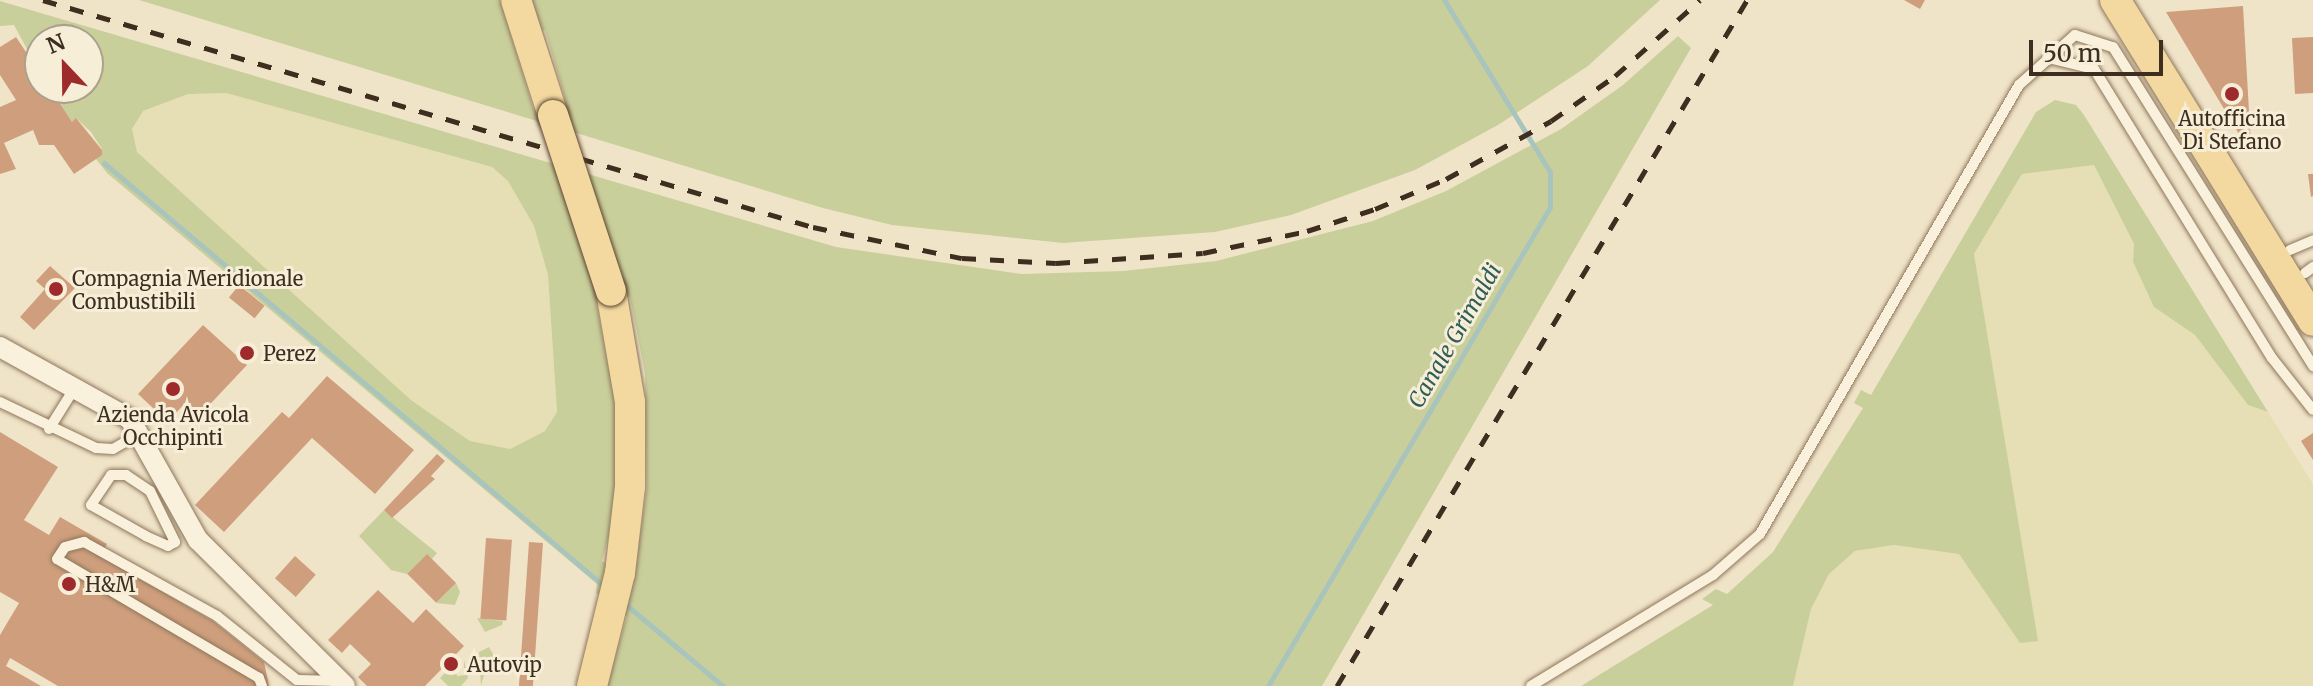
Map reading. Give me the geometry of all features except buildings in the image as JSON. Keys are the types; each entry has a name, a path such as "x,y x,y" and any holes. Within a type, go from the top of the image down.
{"main road":[{"path":"516,0 611,291 631,429 620,573 592,686"},
{"path":"2115,0 2313,321"},
{"path":"2135,0 2307,263"}],"street":[{"path":"0,347 130,419 140,433 157,488 198,540 342,683"}],"lane":[{"path":"1531,686 1713,575 1760,534 2019,85 2075,35 2113,47 2313,366"},
{"path":"2049,58 2094,69 2272,358 2313,410"},
{"path":"49,429 74,389"},
{"path":"0,402 49,429 113,449 140,433"},
{"path":"111,475 126,475 157,488 176,536 168,546 91,505 111,475"},
{"path":"262,686 259,678 57,559 65,547 84,542 217,616 297,680 342,683"}],"shaded area":[{"path":"226,93 492,167 508,181 534,226 548,275 557,412 545,431 509,449 470,441 411,400 137,152 132,128 143,111 188,94"},
{"path":"2094,165 2134,244 2133,262 2154,307 2195,335 2248,405 2268,412 2313,484 2313,686 1793,686 1811,609 1829,574 1855,551 1894,545 1959,554 2020,643 2037,640 1974,254 2022,174"}],"green space":[{"path":"139,0 500,0 534,111 571,118 545,30 538,32 528,0 1660,0 1588,66 1498,125 1415,170 1291,215 1215,232 1063,243 892,225 823,208"},
{"path":"0,1 78,24 24,24 24,43 14,25 0,26"},
{"path":"104,32 836,247 1022,274 1123,271 1216,261 1373,221 1446,191 1561,129 1623,85 1678,36 1691,48 1322,686 607,686 627,616 596,593 597,584 107,173 96,159 102,149 91,132 77,119 72,122 60,104 104,104","holes":["226,93 492,167 508,181 534,226 548,275 557,412 545,431 510,449 470,441 411,400 137,152 132,129 143,111 188,94","593,287 630,297 645,373 647,488 633,581 602,561 614,517 618,454 614,396"]},
{"path":"2055,100 2076,105 2084,115 2268,412 2248,405 2195,335 2154,307 2133,262 2134,244 2094,165 2022,174 1974,254 2038,641 2020,643 1959,554 1894,545 1855,551 1829,574 1811,609 1793,686 1581,686 1713,605 1702,599 1716,589 1727,594 1773,552 1863,408 1854,403 1861,390 1871,395 2036,112"},
{"path":"384,510 437,553 432,559 426,555 407,574 391,570 359,536"},
{"path":"456,583 460,592 455,605 436,603"},
{"path":"477,618 503,621 502,625 485,632"},
{"path":"489,647 498,663 487,663 481,686 479,652"},
{"path":"464,660 468,678 461,686 448,686 440,678 454,664 457,676 464,675"}],"waterway":[{"name":"Canale Grimaldi","path":"1268,686 1550,207 1550,172 1444,0"},
{"path":"104,163 604,586"},
{"path":"624,603 723,686"}],"railway":[{"path":"43,0 813,227 962,258 1056,263 1203,253 1307,231 1375,209 1446,179 1551,121 1615,76 1700,0"},
{"path":"1337,686 1747,0"}],"place":[{"name":"Autofficina Di Stefano","path":"2232,94"},
{"name":"Compagnia Meridionale Combustibili","path":"56,289"},
{"name":"Perez","path":"247,353"},
{"name":"Azienda Avicola Occhipinti","path":"173,389"},
{"name":"H&M","path":"69,584"},
{"name":"Autovip","path":"451,664"}]}
